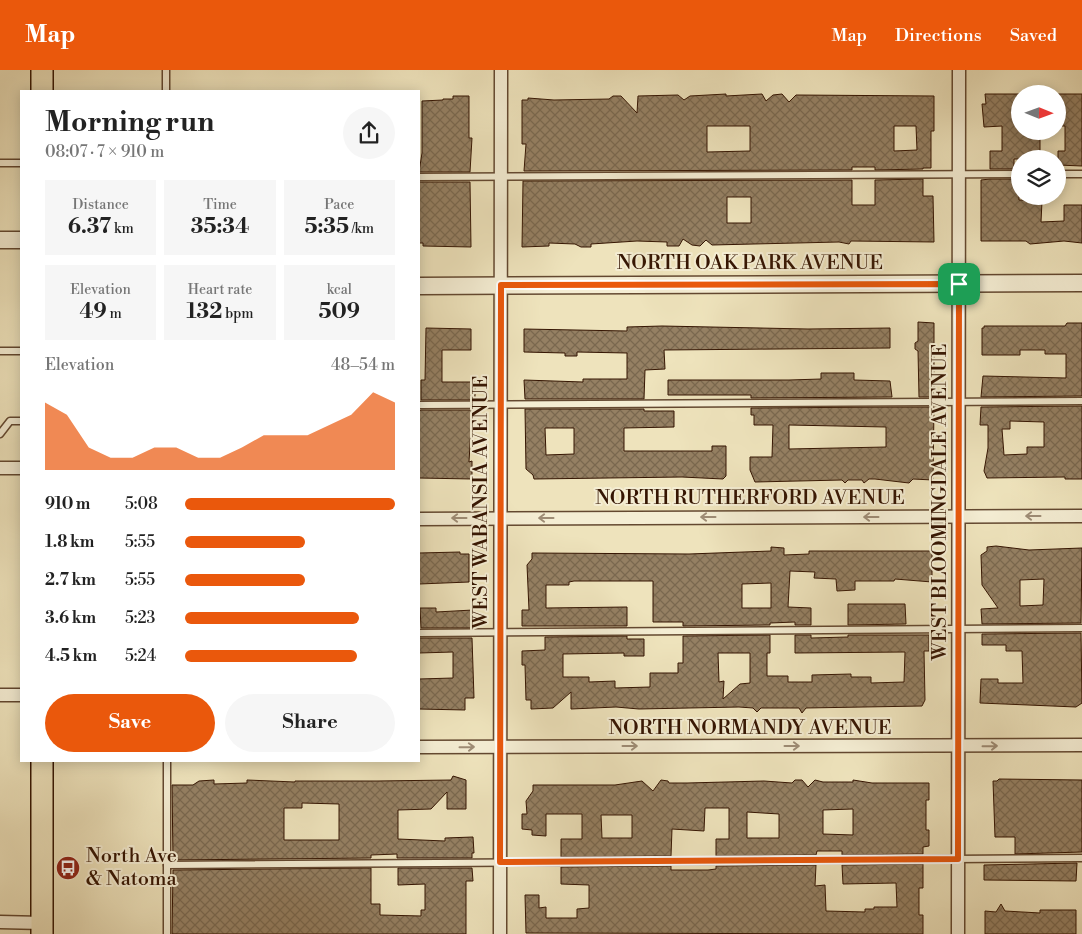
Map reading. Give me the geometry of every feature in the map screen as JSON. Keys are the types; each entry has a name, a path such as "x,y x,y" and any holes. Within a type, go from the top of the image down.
{"main road":[{"path":"42,70 42,90"},
{"path":"42,762 42,928"}],"street":[{"name":"WEST WABANSIA AVENUE","path":"500,70 500,934"},
{"name":"WEST BLOOMINGDALE AVENUE","path":"958,934 959,70"},
{"path":"0,240 20,240"},
{"name":"NORTH OAK PARK AVENUE","path":"420,286 1082,283"},
{"path":"0,468 20,468"},
{"name":"NORTH RUTHERFORD AVENUE","path":"420,518 1082,516"},
{"path":"0,695 20,695"},
{"name":"NORTH NORMANDY AVENUE","path":"420,747 1082,745"},
{"path":"0,922 42,928"}],"lane":[{"path":"166,70 166,90"},
{"path":"0,163 20,163"},
{"path":"420,177 1011,174"},
{"path":"1066,174 1082,174"},
{"path":"0,351 20,351"},
{"path":"420,404 1082,401"},
{"path":"0,434 10,421 20,421"},
{"path":"420,632 1082,628"},
{"path":"167,762 167,934"},
{"path":"167,865 1082,858"}],"building":[{"path":"762,94 766,101 773,95 782,94 789,102 796,95 934,96 934,131 931,131 931,168 875,170 875,167 852,167 852,170 524,171 526,144 522,144 522,100 528,100 528,98 554,100 609,99 613,96 621,96 637,113 638,96 678,95 684,100 690,96","holes":["707,126 750,126 750,151 707,152","894,126 916,126 917,150 894,151"]},
{"path":"985,94 1011,94 1011,140 1040,140 1040,150 1011,150 1011,169 990,169 990,151 1002,151 1002,126 984,127 982,104 986,104"},
{"path":"1066,94 1082,94 1082,166 1066,165"},
{"path":"453,96 469,96 469,138 472,138 470,172 420,172 422,101 453,99"},
{"path":"923,179 923,196 933,196 934,242 851,241 849,244 839,242 712,245 706,240 700,246 692,245 683,239 679,246 667,246 667,242 637,241 591,244 591,247 549,243 549,246 522,247 523,181 852,180 852,205 875,205 875,180","holes":["727,197 751,197 751,223 727,223"]},
{"path":"1011,179 1011,205 1042,205 1041,222 1064,221 1064,205 1082,205 1082,243 1064,241 1030,244 1026,241 981,241 981,180"},
{"path":"420,182 470,182 471,247 423,246 423,243 420,243"},
{"path":"918,322 934,323 934,397 919,397 918,351 915,349 915,343 918,341"},
{"path":"1067,323 1082,323 1082,396 981,397 983,376 1066,378 1066,354 1045,354 1045,350 1020,350 1020,355 982,355 982,328 984,326 1065,326"},
{"path":"627,327 808,329 890,328 890,348 664,350 665,369 645,370 644,399 525,399 524,380 583,382 583,379 627,379 627,353 577,352 577,356 565,356 565,353 524,352 524,329 627,331"},
{"path":"426,328 471,329 471,350 442,350 442,382 475,382 475,397 472,397 472,400 421,400 421,380 425,380"},
{"path":"821,373 854,373 854,380 890,381 892,397 751,398 751,395 668,395 668,380 821,379"},
{"path":"1082,406 1082,479 1065,479 1065,477 987,478 984,471 988,448 988,425 980,425 981,407","holes":["1010,421 1044,422 1044,447 1027,447 1027,454 1004,455 1002,429 1010,429"]},
{"path":"934,407 933,480 913,479 909,483 875,479 869,479 864,483 862,480 848,480 845,483 842,480 755,482 750,470 750,457 772,457 773,425 754,425 754,415 751,415 751,408","holes":["789,425 886,427 886,447 789,449"]},
{"path":"525,409 644,409 644,411 674,411 674,427 624,428 624,451 712,451 712,446 726,446 726,476 723,479 682,477 534,479 533,475 526,469","holes":["545,428 574,428 574,454 546,455"]},
{"path":"420,410 472,410 469,462 472,461 472,479 420,478"},
{"path":"996,546 1029,550 1082,548 1081,623 982,624 981,609 998,608 982,585 981,555 987,551 987,547","holes":["1044,579 1043,605 1020,606 1020,580"]},
{"path":"771,547 784,548 784,555 809,554 809,551 932,551 932,582 895,579 894,581 855,581 855,590 837,591 836,579 814,578 815,572 790,571 788,607 811,608 811,625 795,625 795,622 770,623 770,625 683,626 683,622 653,622 653,581 574,581 569,582 569,585 546,585 546,608 627,607 627,626 522,626 522,610 529,610 527,565 532,559 532,553 689,554 771,551","holes":["771,583 771,608 742,608 742,584"]},
{"path":"460,552 460,554 469,554 469,582 420,584 420,553"},
{"path":"848,604 905,604 906,624 848,625"},
{"path":"420,608 436,608 436,612 473,610 474,625 472,628 421,628"},
{"path":"1081,633 1082,703 1076,707 980,703 981,679 998,679 998,683 1023,683 1022,651 1006,651 1006,645 982,645 982,634"},
{"path":"770,635 770,653 767,653 767,676 788,676 788,682 812,682 812,675 851,674 851,677 871,677 871,683 904,682 905,652 795,653 795,635 811,635 811,638 848,637 848,635 929,635 929,651 924,651 925,700 922,706 806,708 802,713 799,708 761,708 757,712 753,708 739,707 571,709 571,692 553,708 531,709 531,700 526,700 525,665 522,665 522,651 545,650 545,637 627,636 627,639 644,639 644,656 624,656 624,653 563,654 563,677 589,677 589,682 615,681 615,688 650,687 650,673 678,673 678,663 683,663 683,636","holes":["718,653 750,653 750,683 740,684 723,699 724,681 719,682"]},
{"path":"420,638 472,638 474,698 465,698 465,710 420,709 420,679 453,678 453,652 420,653"},
{"path":"453,776 466,780 466,809 447,809 447,792 431,809 398,810 398,839 445,841 445,838 473,837 474,853 472,853 472,858 397,858 397,854 371,855 371,858 173,860 172,785 193,785 199,781 214,780 214,784 247,783 247,780 295,782 451,780","holes":["302,803 339,804 339,840 284,840 284,808 302,808"]},
{"path":"999,779 1082,780 1082,852 1015,854 1015,837 995,837 993,781"},
{"path":"661,780 668,781 669,783 764,781 792,783 795,780 802,780 808,787 815,780 823,782 853,782 853,780 872,783 929,783 929,800 926,800 926,830 929,830 929,846 923,847 923,854 842,855 842,851 817,851 816,855 716,856 716,839 729,839 729,808 705,808 704,831 672,829 671,856 561,857 561,839 582,839 582,814 546,814 546,836 532,835 532,830 522,829 522,814 527,814 526,801 533,791 533,785 615,785 642,781 653,791","holes":["853,809 853,835 823,834 823,810","747,812 779,814 779,838 747,838","601,815 632,815 632,838 602,838"]},
{"path":"1077,863 1076,881 984,880 984,865"},
{"path":"923,864 923,888 919,888 919,915 923,915 923,934 526,933 525,895 539,895 539,908 546,907 546,918 577,918 577,909 589,908 589,885 561,884 561,867 671,866 671,870 708,870 716,869 716,866 816,865 815,886 825,885 826,911 865,912 865,909 874,909 874,907 897,907 896,883 843,884 842,865"},
{"path":"371,868 371,904 380,904 380,915 421,916 421,910 425,910 425,884 398,885 398,868 472,868 473,881 466,881 466,934 172,934 173,870"},
{"path":"1001,904 1005,911 1040,913 1040,910 1076,910 1076,934 985,934 985,911 996,912"}],"place":[{"name":"North Ave & Natoma","path":"68,868"}],"route":[{"path":"959,284 958,859 500,862 501,285 959,284"}]}
